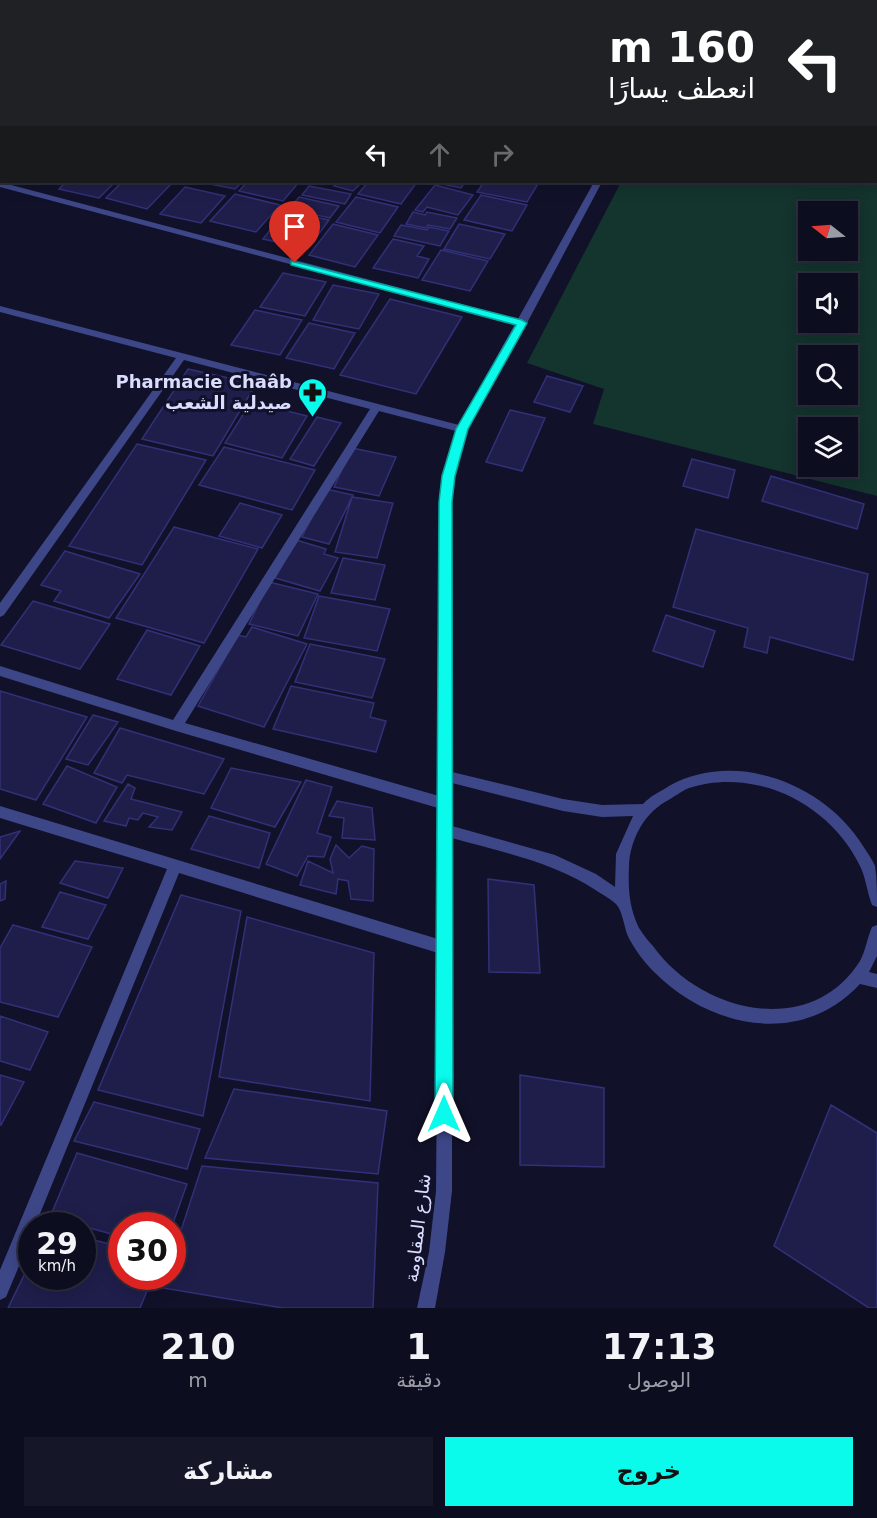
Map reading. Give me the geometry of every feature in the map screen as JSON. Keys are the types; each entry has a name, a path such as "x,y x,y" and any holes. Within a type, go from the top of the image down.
{"street":[{"name":"شارع المقاومة","path":"426,1308 437,1252 444,1191 444,804 448,476 462,429 597,183"},
{"path":"0,184 522,323"},
{"path":"2,311 462,429"},
{"path":"0,612 182,356"},
{"path":"176,726 376,407"},
{"path":"0,671 176,726 444,804"},
{"path":"877,891 861,851 837,821 806,797 771,781 735,775 701,778 669,790 643,810 628,836 620,867 622,900 637,940 665,975 702,1002 747,1016 791,1017 830,1002 860,977 874,949 877,932"},
{"path":"445,776 563,805 602,811 643,810"},
{"path":"0,812 445,948"},
{"path":"445,830 555,861 591,879 622,900"},
{"path":"0,1291 175,867"},
{"path":"860,977 877,981"}],"green space":[{"path":"620,183 877,183 877,496 802,477 858,477 858,417 798,417 798,476 593,424 604,389 527,363"}],"building":[{"path":"65,183 114,183 99,198 59,189"},
{"path":"121,183 172,183 147,209 106,198"},
{"path":"205,183 241,183 235,189"},
{"path":"246,183 298,183 283,201 239,191"},
{"path":"338,183 361,183 353,191 334,186"},
{"path":"367,183 416,183 401,204 358,194"},
{"path":"437,183 464,183 461,188"},
{"path":"483,183 538,183 527,202 477,192"},
{"path":"435,185 473,195 458,215 427,207 423,212 415,210"},
{"path":"309,186 351,194 345,204 302,195"},
{"path":"185,187 225,196 201,223 160,214"},
{"path":"235,194 280,205 256,232 210,221"},
{"path":"481,195 527,205 512,231 464,220"},
{"path":"299,197 339,206 330,218 289,209"},
{"path":"356,197 398,207 380,233 336,222"},
{"path":"285,211 329,220 308,249 263,239"},
{"path":"413,212 425,215 427,212 457,218 450,229 428,225 426,228 406,224"},
{"path":"333,224 378,235 355,267 309,255"},
{"path":"459,224 505,234 490,259 444,249"},
{"path":"401,225 449,231 440,246 394,236"},
{"path":"393,239 424,246 417,256 429,259 418,278 373,268"},
{"path":"441,250 488,261 470,291 422,280"},
{"path":"283,273 326,282 305,316 260,307"},
{"path":"333,285 379,294 359,329 313,320"},
{"path":"390,299 462,317 416,394 340,375"},
{"path":"255,310 302,320 280,355 231,345"},
{"path":"309,323 355,333 334,369 286,358"},
{"path":"188,369 256,384 213,456 142,439"},
{"path":"547,376 583,386 570,412 534,402"},
{"path":"251,402 307,416 282,458 225,443"},
{"path":"510,410 545,418 522,471 486,462"},
{"path":"317,417 341,423 314,466 290,459"},
{"path":"137,444 206,460 142,565 69,546"},
{"path":"224,447 315,470 292,510 199,485"},
{"path":"352,448 396,457 379,496 334,487"},
{"path":"692,459 735,470 728,498 683,486"},
{"path":"771,476 864,504 857,529 762,501"},
{"path":"326,489 353,495 329,544 302,537"},
{"path":"352,497 393,503 377,558 335,552"},
{"path":"240,503 282,515 262,548 219,536"},
{"path":"174,527 258,549 204,643 116,618"},
{"path":"696,529 868,574 853,660 770,637 767,653 744,647 748,628 673,607"},
{"path":"296,540 326,549 324,554 338,558 320,591 275,578"},
{"path":"65,551 140,574 109,618 54,601 61,591 41,585"},
{"path":"343,558 385,565 375,600 331,593"},
{"path":"269,582 318,594 298,636 249,624"},
{"path":"319,596 390,609 377,651 304,638"},
{"path":"33,601 110,624 80,669 1,645"},
{"path":"666,615 715,631 703,667 653,651"},
{"path":"252,627 307,644 264,727 198,706 238,635 246,637"},
{"path":"147,630 200,646 171,695 117,679"},
{"path":"310,644 385,659 372,698 295,682"},
{"path":"291,686 374,703 370,717 386,721 376,752 273,729"},
{"path":"0,691 87,717 36,800 0,789"},
{"path":"93,715 118,722 88,765 66,759"},
{"path":"120,728 224,759 204,794 127,775 122,783 94,773"},
{"path":"67,766 117,787 96,823 43,804"},
{"path":"231,768 301,782 275,827 211,808"},
{"path":"306,780 332,787 317,833 331,837 324,857 308,856 297,876 266,864"},
{"path":"128,784 135,788 131,799 182,812 172,830 149,827 158,817 143,813 138,820 129,818 126,826 104,821"},
{"path":"337,801 372,808 375,840 342,838 344,818 329,816"},
{"path":"209,816 270,833 259,868 191,849"},
{"path":"20,831 0,859 0,837"},
{"path":"336,845 349,858 362,846 374,849 373,901 351,899 348,881 338,879 336,894 300,885 308,861 333,873 330,859"},
{"path":"75,861 123,868 108,898 60,883"},
{"path":"488,879 534,885 540,973 489,972"},
{"path":"6,881 5,899 0,901 0,884"},
{"path":"60,892 106,905 88,939 42,927"},
{"path":"181,895 241,911 203,1116 98,1090"},
{"path":"247,917 374,953 370,1101 219,1077"},
{"path":"13,925 92,947 58,1017 0,1002 0,948"},
{"path":"0,1016 48,1032 30,1070 0,1061"},
{"path":"0,1075 24,1082 1,1125 0,1125"},
{"path":"520,1075 604,1088 604,1167 520,1165"},
{"path":"234,1089 387,1111 378,1174 205,1158"},
{"path":"94,1102 200,1129 187,1169 74,1141"},
{"path":"831,1105 877,1133 877,1308 869,1308 774,1246"},
{"path":"77,1153 187,1184 177,1212 108,1212 108,1233 96,1230 96,1212 52,1212"},
{"path":"202,1166 378,1183 373,1308 283,1308 175,1290 186,1290 186,1215"},
{"path":"96,1240 108,1244 108,1290 147,1290 140,1308 8,1308 18,1288 18,1290 96,1290"}],"place":[{"name":"Pharmacie Chaâb صيدلية الشعب","path":"313,418"}],"route":[{"path":"295,263 522,323 462,429 448,476 444,804 444,1114"}]}
